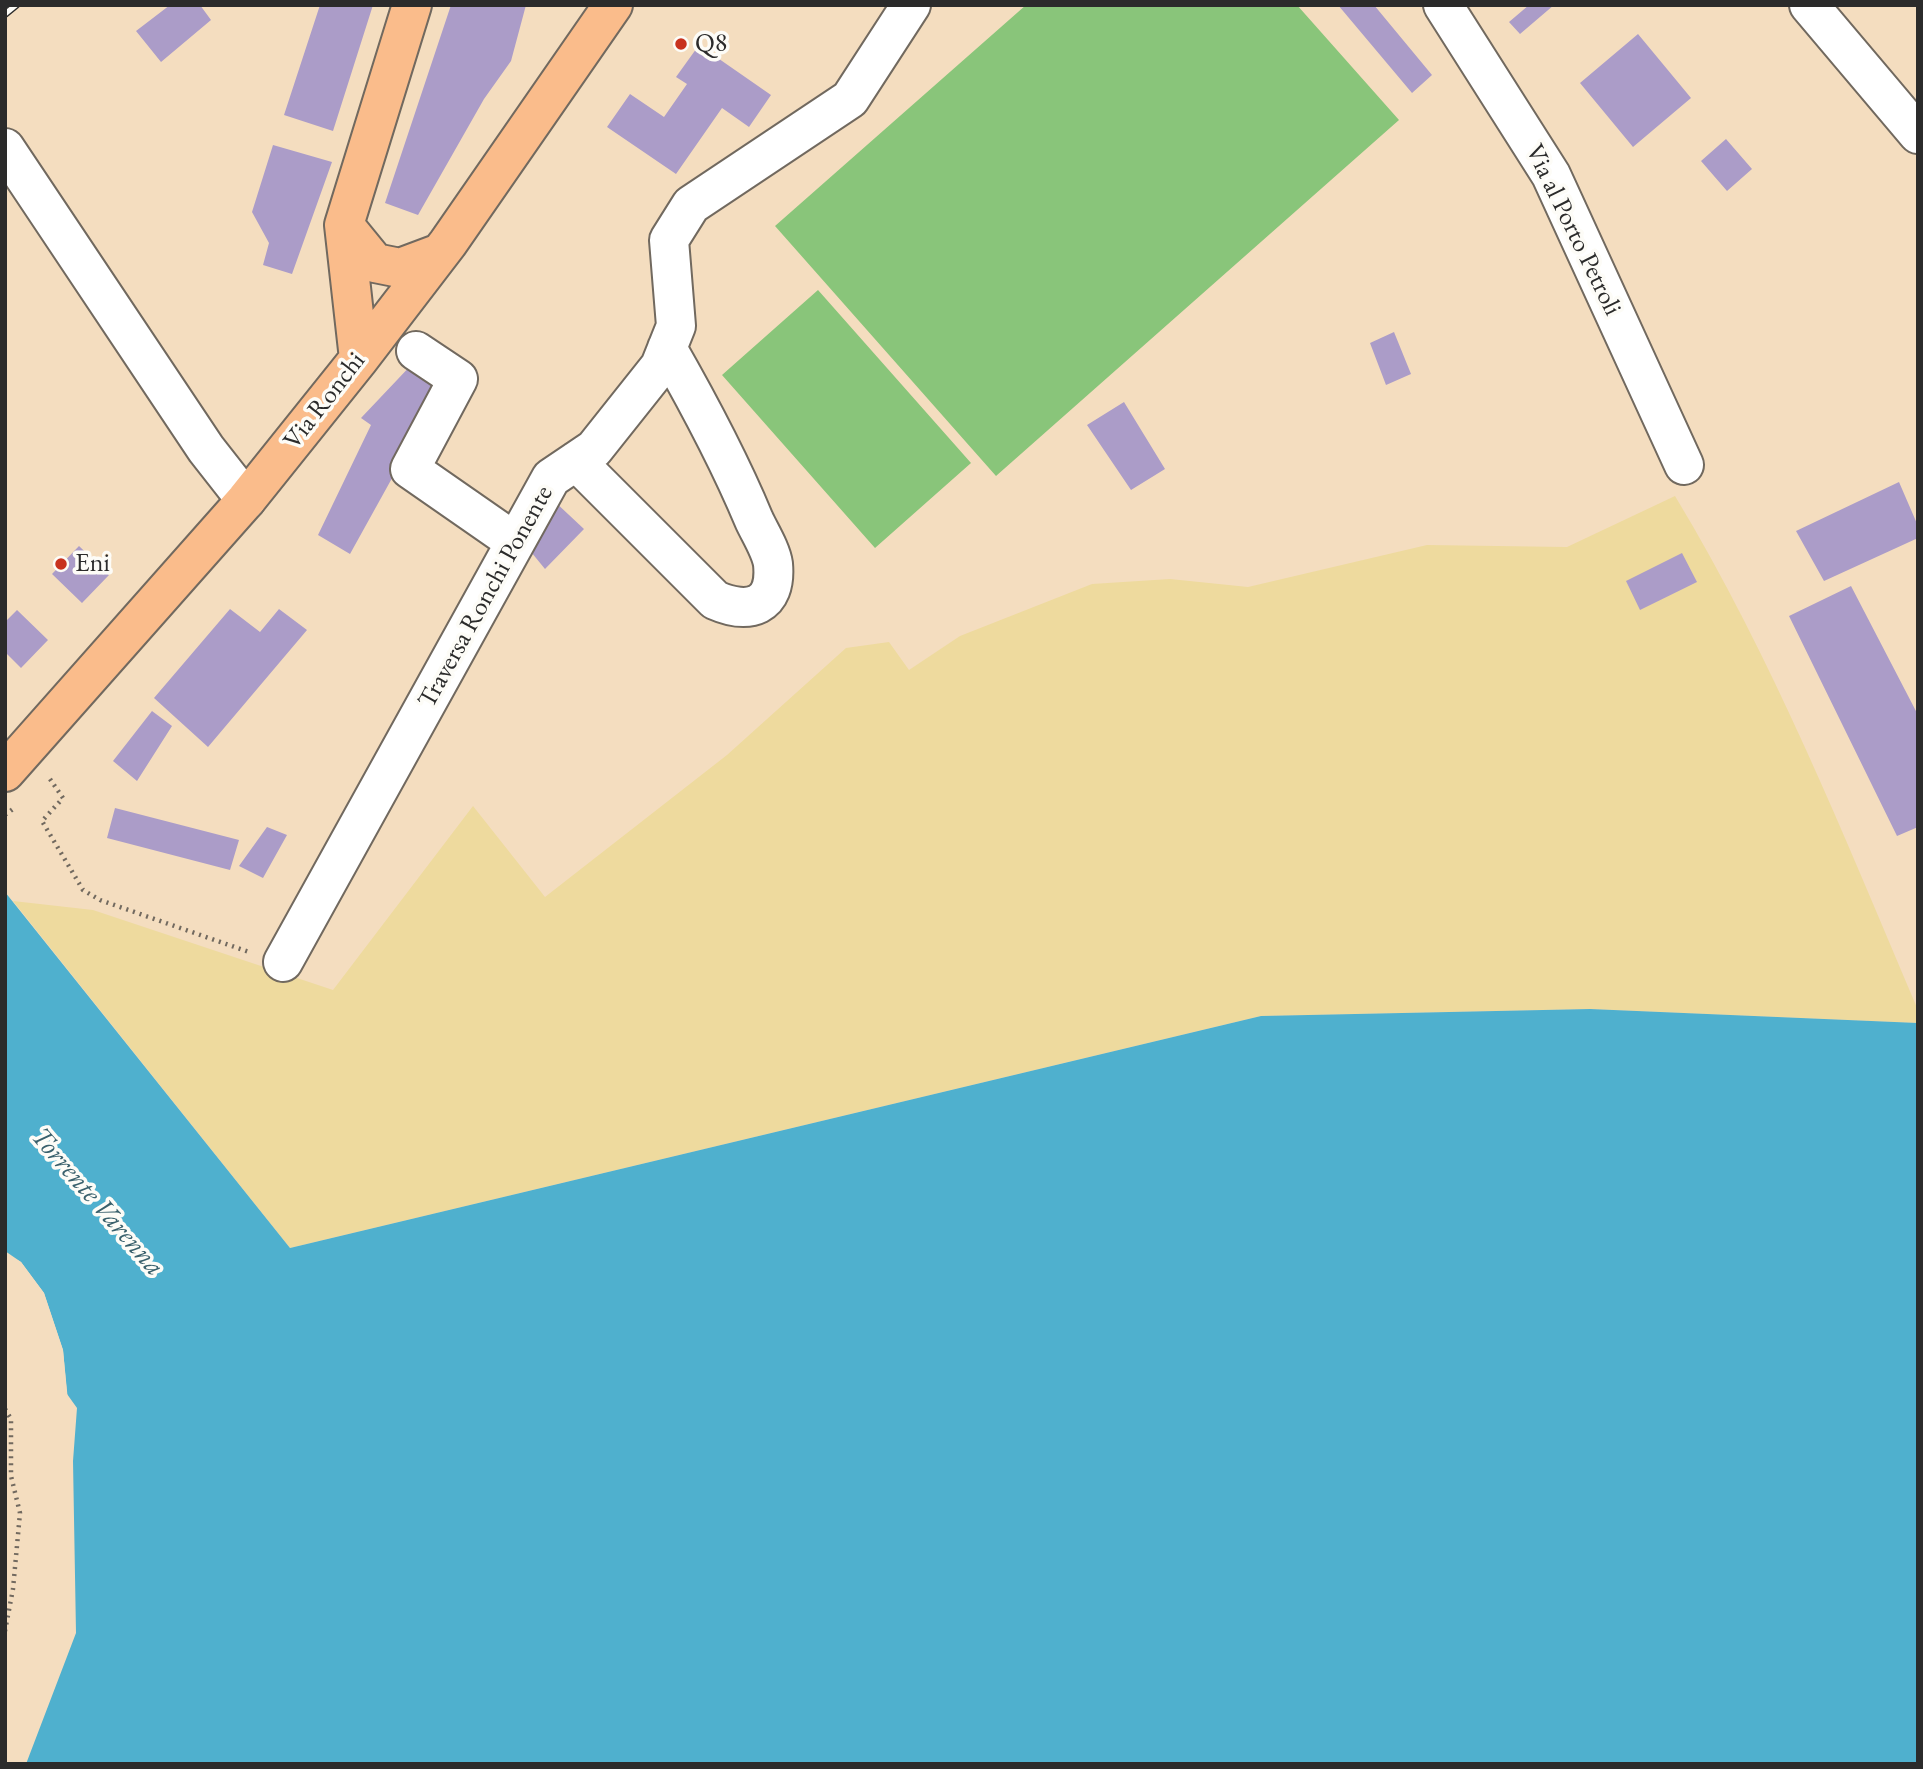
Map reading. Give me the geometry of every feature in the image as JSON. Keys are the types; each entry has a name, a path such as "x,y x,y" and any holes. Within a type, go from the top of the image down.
{"main road":[{"path":"359,359 344,225 412,5"},
{"name":"Via Ronchi","path":"5,772 246,500 359,359 440,253 613,5"},
{"path":"344,225 375,263 400,268 440,253"}],"street":[{"name":"Traversa Ronchi Ponente","path":"283,962 551,478 602,438 660,366 676,326 669,240 691,205 850,99 911,5"},
{"name":"Via al Porto Petroli","path":"1443,5 1551,175 1684,465"},
{"path":"1809,5 1918,134"},
{"path":"5,148 206,449 246,500"},
{"path":"576,461 715,600 737,610 757,606 772,588 773,562 725,453 667,348"},
{"path":"416,351 458,379 410,469 515,542"}],"path":[{"path":"51,778 63,798 42,821 83,890 112,905 283,962"},
{"path":"5,1409 10,1419 11,1476 20,1513 13,1589 5,1631"}],"green space":[{"path":"1026,5 1297,5 1399,120 996,476 775,226"},
{"path":"818,290 971,463 875,548 722,375"}],"sand":[{"path":"1675,496 1744,620 1806,748 1918,1010 1918,1023 1590,1009 1261,1016 290,1248 13,901 93,910 333,990 473,806 545,897 727,755 846,648 889,642 909,670 960,636 1092,584 1170,579 1248,587 1427,545 1567,547"}],"water":[{"name":"Torrente Varenna","path":"5,892 290,1248 1261,1016 1590,1009 1918,1023 1918,1764 26,1764 76,1633 73,1461 77,1408 67,1394 63,1350 44,1293 21,1262 5,1251"}],"pier":[{"path":"12,1257 21,1262 44,1293 63,1350 68,1401 60,1377 60,1351 40,1293 19,1264 12,1261"}],"building":[{"path":"170,5 200,5 211,20 161,62 136,31"},
{"path":"320,5 373,5 333,131 284,115"},
{"path":"451,5 526,5 511,61 484,99 418,215 385,203"},
{"path":"1338,5 1374,5 1432,75 1412,93"},
{"path":"1529,5 1554,5 1520,34 1509,22"},
{"path":"1638,34 1691,98 1633,147 1580,83"},
{"path":"699,45 771,95 749,127 722,108 676,174 607,127 630,94 664,117 687,84 676,77"},
{"path":"1726,139 1752,169 1727,191 1701,161"},
{"path":"273,145 332,162 292,274 263,265 269,243 252,212"},
{"path":"1394,332 1411,374 1386,385 1370,343"},
{"path":"415,361 447,379 350,554 318,535 371,425 361,418"},
{"path":"1124,402 1165,469 1131,490 1087,425"},
{"path":"1899,482 1918,526 1918,538 1824,581 1796,531"},
{"path":"553,500 584,529 545,569 527,547"},
{"path":"79,546 109,575 82,603 52,574"},
{"path":"1682,553 1697,582 1640,610 1626,581"},
{"path":"1851,586 1918,715 1918,827 1897,836 1789,616"},
{"path":"230,609 260,632 279,609 307,630 208,747 154,698"},
{"path":"17,610 48,640 21,668 5,652 5,622"},
{"path":"152,711 172,726 137,781 113,761"},
{"path":"115,808 239,840 230,870 107,838"},
{"path":"267,827 287,835 263,878 239,866"}],"railway":[{"path":"5,14 16,5"}],"place":[{"name":"Q8","path":"681,44"},
{"name":"Eni","path":"61,564"}]}
